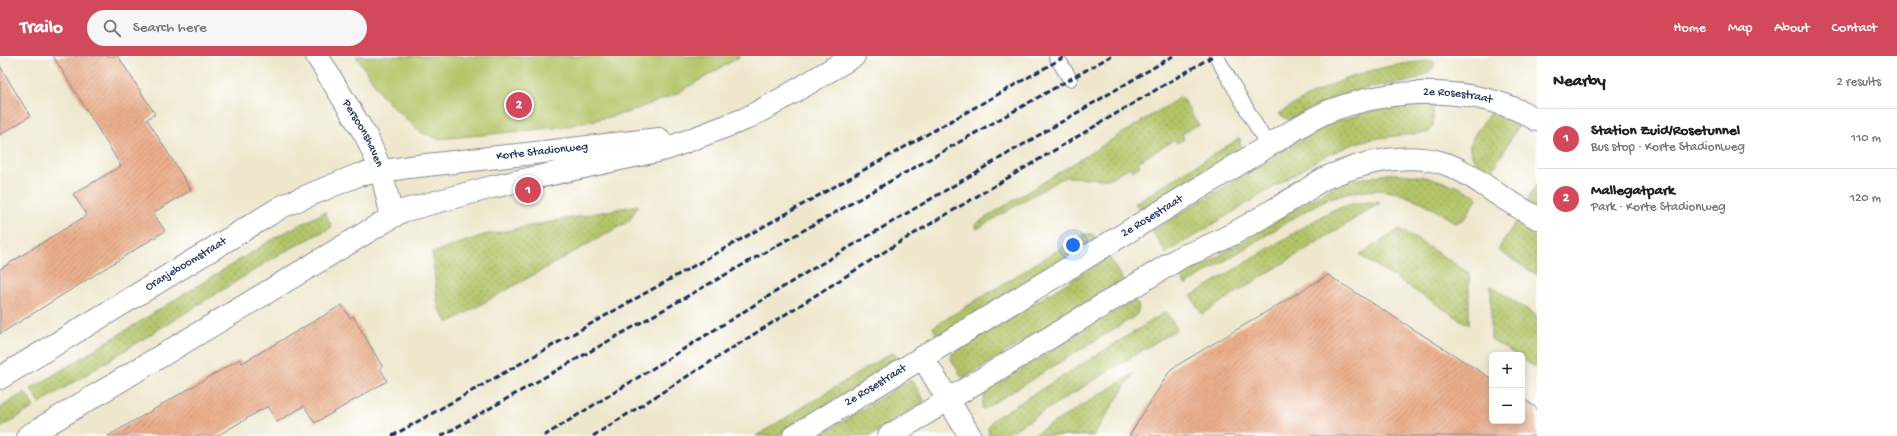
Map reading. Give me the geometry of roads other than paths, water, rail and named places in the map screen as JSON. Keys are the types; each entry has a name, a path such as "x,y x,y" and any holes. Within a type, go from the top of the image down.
{"street":[{"name":"Persoonshaven","path":"317,56 366,136 381,170 392,217"},
{"name":"Korte Stadionweg","path":"392,217 402,210 492,187 666,149 745,118 775,103 854,56"},
{"name":"2e Rosestraat","path":"794,436 1268,146 1331,110 1380,97 1410,93 1457,95 1481,99 1521,112 1537,120"},
{"name":"Korte Stadionweg","path":"381,170 704,134"},
{"path":"890,436 1184,256 1210,247 1310,189 1328,176 1372,163 1399,159 1425,159 1446,164 1473,176 1493,191 1537,218"},
{"name":"Oranjeboomstraat","path":"0,378 283,206 358,175 381,170"},
{"path":"28,436 244,304 392,217"},
{"path":"923,358 970,436"}],"lane":[{"path":"1056,56 1070,79"},
{"path":"1216,56 1268,146"}],"railway":[{"path":"392,436 1066,56"},
{"path":"441,436 1111,56"},
{"path":"544,436 809,271 1173,56"},
{"path":"593,436 900,242 1213,56"}],"place":[{"name":"Mallegatpark","path":"519,105"},
{"name":"Station Zuid/Rosetunnel","path":"528,190"}]}
